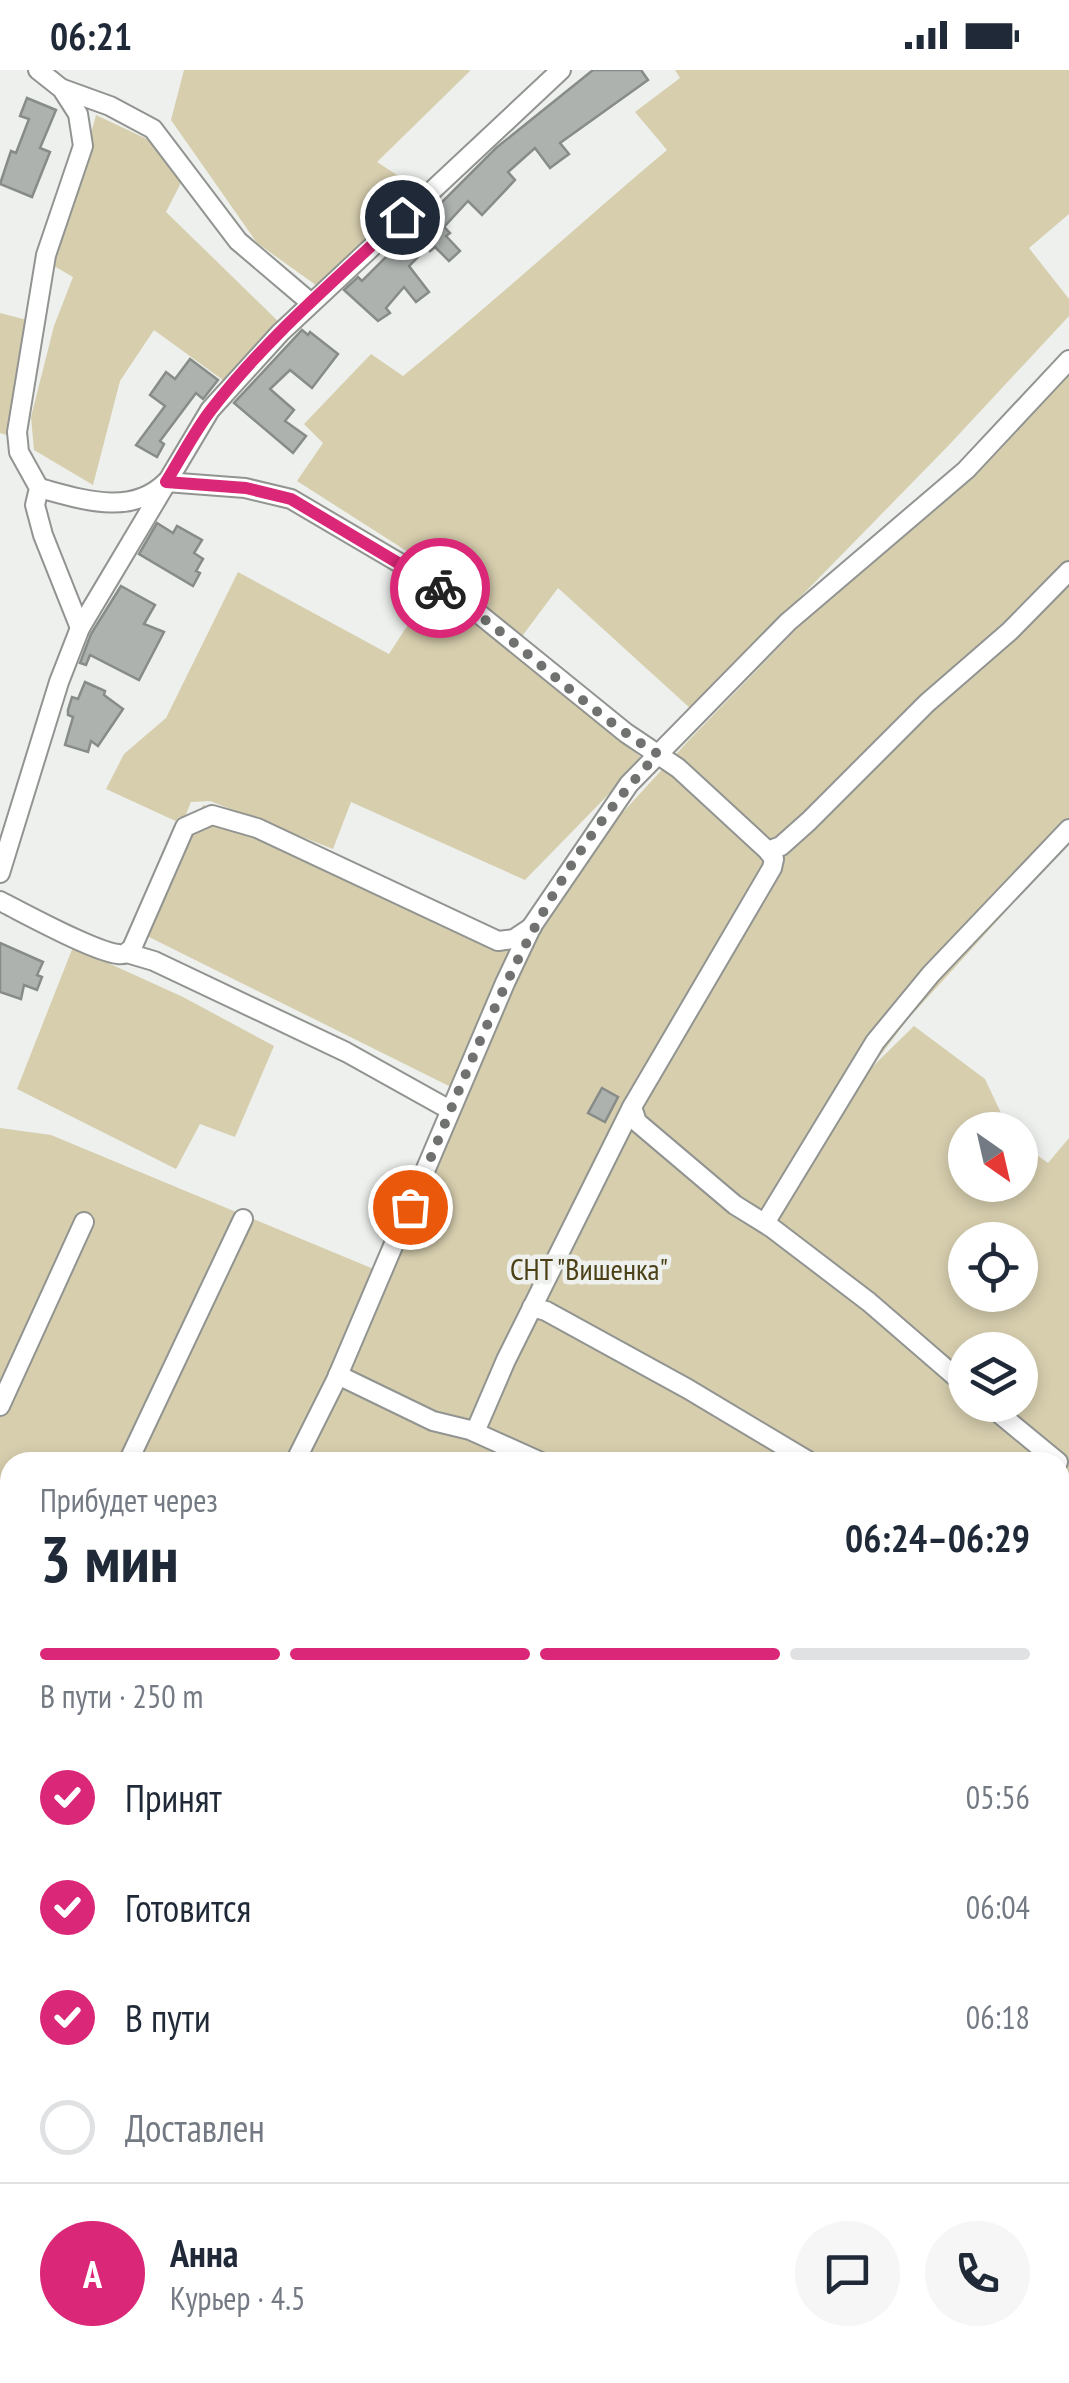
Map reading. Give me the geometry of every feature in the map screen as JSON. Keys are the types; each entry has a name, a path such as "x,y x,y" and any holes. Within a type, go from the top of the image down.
{"street":[{"path":"38,70 62,89 110,106 154,130 238,241 311,304"},
{"path":"0,873 80,628 210,410 280,333 561,70"},
{"path":"62,89 78,114 83,146 46,254 17,432 19,452 38,488 35,505 42,535 80,628"},
{"path":"300,1452 338,1375 532,926 628,784 788,622 966,470 1069,360"},
{"path":"38,488 126,503 148,498 166,482 246,488 291,499 473,609 595,709 658,754 774,859 632,1107 532,1307 475,1432"},
{"path":"768,851 781,846 809,821 914,715 1010,631 1069,570"},
{"path":"127,953 185,828 212,814 257,828 498,941 514,939 532,926"},
{"path":"765,1223 875,1042 931,974 1069,828"},
{"path":"0,901 88,942 154,961 332,1045 450,1110"},
{"path":"632,1107 637,1122 677,1157 869,1302 948,1369"},
{"path":"133,1452 243,1219"},
{"path":"0,1406 84,1222"},
{"path":"532,1307 688,1389 793,1452"},
{"path":"338,1375 433,1421 475,1432 520,1452"},
{"path":"1010,1422 1046,1452"}],"green space":[{"path":"184,70 470,71 377,162 420,190 320,288 257,243 171,120"},
{"path":"675,70 1069,70 1069,214 1029,248 1069,299 1069,316 691,709 558,588 520,639 430,566 297,481 323,443 304,424 371,354 403,376 667,150 635,112 680,78"},
{"path":"96,115 149,140 186,173 166,212 281,324 227,383 154,330 120,381 93,485 34,450 31,417 54,326 73,277 54,266"},
{"path":"0,313 27,320 7,435 0,433"},
{"name":"СНТ \"Вишенка\"","path":"1069,368 1069,842 907,1020 871,1068 914,1026 985,1079 1001,1112 948,1112 948,1202 1038,1202 1038,1156 1048,1163 1069,1138 1069,1452 0,1452 0,1128 51,1135 376,1270 453,1088 147,936 203,805 276,830 496,934 513,933 543,919 592,846 816,609 978,470"},
{"path":"238,572 389,654 433,586 643,759 525,880 351,802 333,849 210,801 191,802 182,824 106,789 124,754 166,718"},
{"path":"73,947 183,997 274,1046 235,1137 200,1124 176,1169 17,1089"}],"building":[{"path":"593,70 641,70 648,80 560,143 569,154 550,168 535,148 508,172 515,180 482,215 468,201 444,227 450,233 446,236 460,251 449,261 435,247 430,251 427,248 409,266 429,292 416,302 404,287 386,308 390,313 378,321 344,290 358,277 362,281 394,249 398,252 496,148"},
{"path":"27,98 56,110 40,148 50,152 32,197 0,184 11,151 16,153 29,119 20,116"},
{"path":"302,330 338,354 312,388 290,370 270,389 294,410 285,421 306,436 293,453 234,403"},
{"path":"190,359 218,380 203,399 196,393 160,441 164,444 157,457 136,445 165,406 150,395 166,372 175,379"},
{"path":"157,523 173,533 177,526 202,540 194,553 203,559 193,586 139,554"},
{"path":"121,586 155,605 144,624 164,632 139,680 90,655 86,665 80,663 91,634"},
{"path":"85,682 105,691 104,695 123,709 98,746 91,741 88,752 65,745 73,717 68,715 72,697 78,699"},
{"path":"0,943 43,962 37,975 42,977 37,990 24,985 21,999 0,992"},
{"path":"602,1088 618,1097 605,1122 588,1113"}],"way so far":[{"path":"410,1207 532,926 628,784 658,754 600,713 473,609 440,588"}],"route":[{"path":"402,217 280,333 210,410 166,482 246,488 291,499 440,588"}]}
